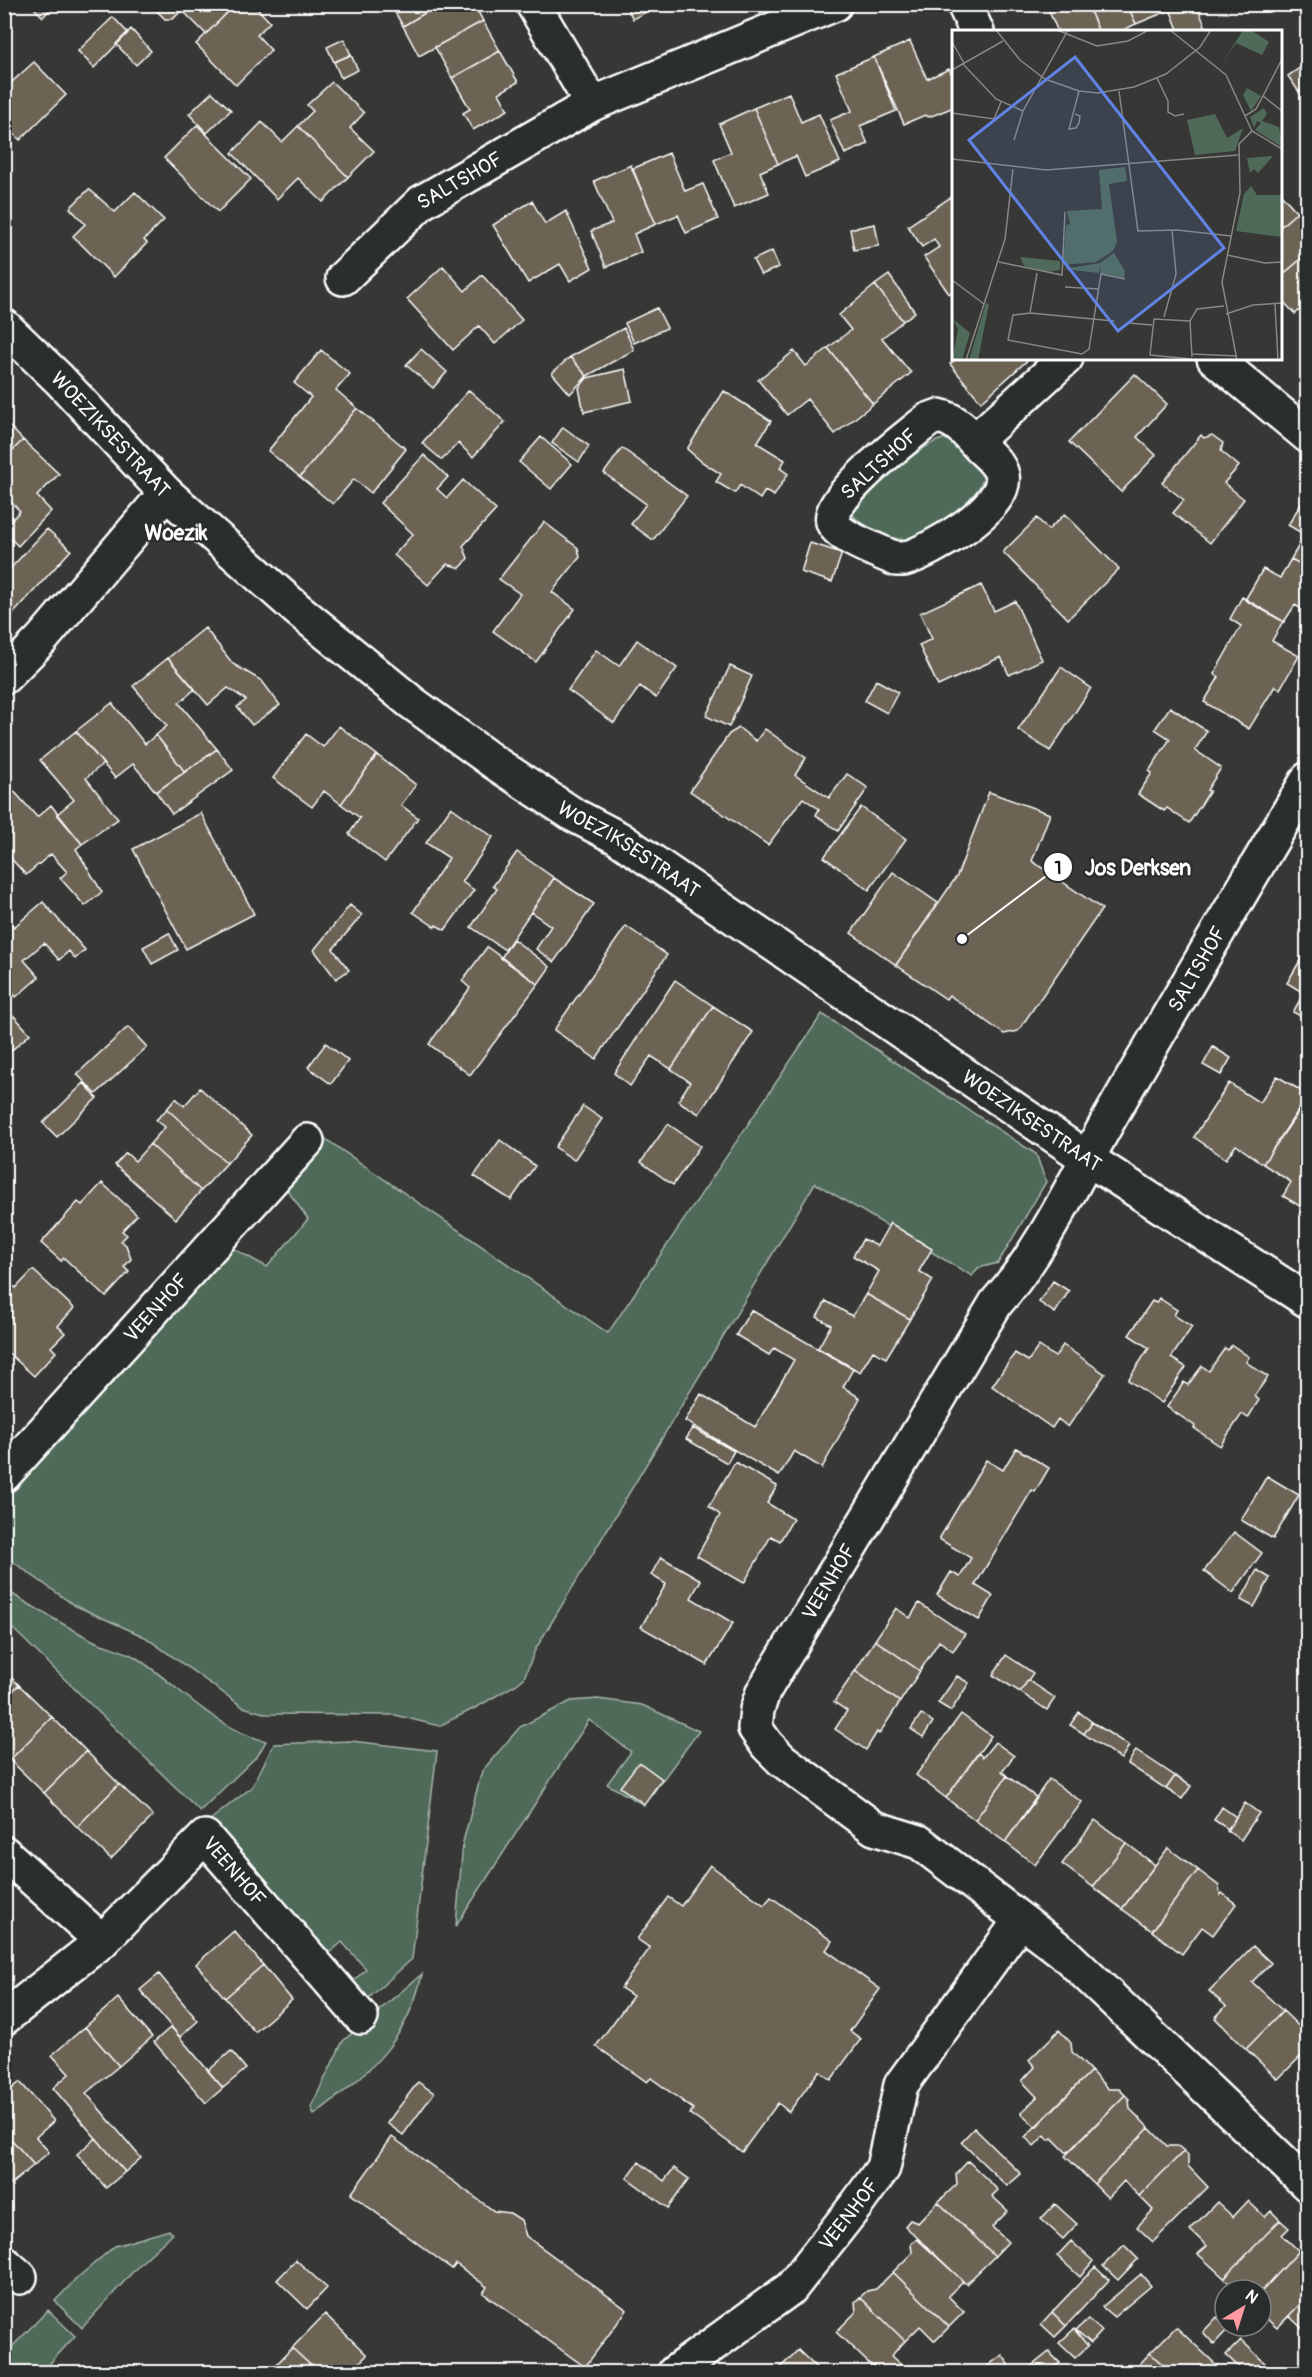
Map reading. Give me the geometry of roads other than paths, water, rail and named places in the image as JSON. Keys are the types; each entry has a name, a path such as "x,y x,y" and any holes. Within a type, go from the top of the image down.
{"street":[{"path":"533,4 591,104"},
{"name":"SALTSHOF","path":"343,278 422,202 591,104 835,4"},
{"path":"964,4 976,30"},
{"name":"WOEZIKSESTRAAT","path":"4,326 59,379 166,493 297,609 411,702 495,763 574,815 618,838 1088,1159 1308,1301"},
{"path":"975,441 1064,360"},
{"path":"1216,360 1308,436"},
{"name":"SALTSHOF","path":"939,416 950,418 975,441 996,464 1002,476 1001,488 994,499 967,526 954,534 912,557 896,559 841,532 833,522 832,512 837,502 854,483 928,420 939,416"},
{"path":"4,677 41,640 166,493"},
{"name":"SALTSHOF","path":"1088,1159 1308,779"},
{"name":"VEENHOF","path":"4,1474 307,1140"},
{"name":"VEENHOF","path":"1088,1159 1017,1279 996,1303 763,1692 757,1710 755,1728 766,1745 782,1760 873,1828 918,1842 1063,1952 1308,2185"},
{"name":"VEENHOF","path":"4,2018 102,1941 205,1838 361,2017"},
{"path":"4,1853 102,1941"},
{"name":"VEENHOF","path":"675,2373 791,2288 857,2204 883,2168 901,2085 1020,1921"}],"place":[{"name":"Jos Derksen","path":"962,939"}],"district":[{"name":"Woezik","path":"176,533"}]}
